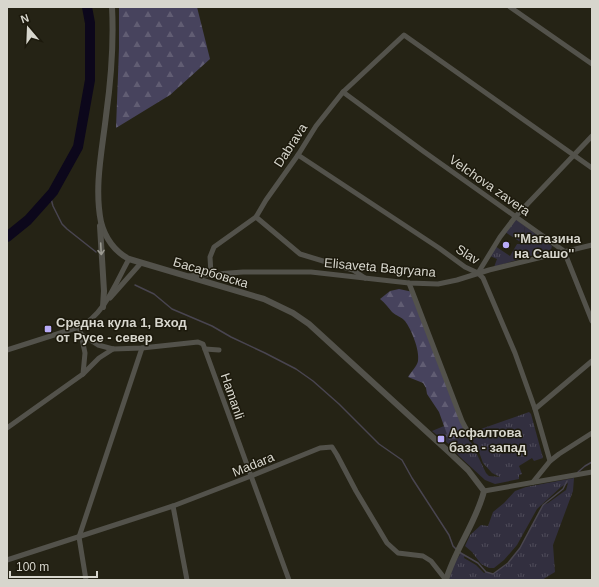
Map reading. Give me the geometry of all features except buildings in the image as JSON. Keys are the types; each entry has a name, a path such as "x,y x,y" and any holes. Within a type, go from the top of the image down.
{"street":[{"name":"Басарбовска","path":"112,7 114,32 112,60 98,191 99,210 104,231 108,239 118,252 129,259 264,299 293,313 318,333 450,453 482,488"},
{"path":"510,7 592,64"},
{"name":"Dabrava","path":"211,274 210,257 214,247 256,217 269,195 298,155 316,126 343,92 404,35 573,156"},
{"name":"Velchova zavera","path":"343,92 564,251"},
{"path":"478,273 500,237 516,216 592,136"},
{"name":"Slav","path":"298,155 439,248 465,267 478,273 483,278 515,353 535,409 550,461"},
{"path":"573,156 592,168"},
{"path":"99,210 104,291 102,307"},
{"path":"256,217 300,254 353,270 360,273 366,279"},
{"name":"Elisaveta Bagryana","path":"185,276 311,272 366,279 438,284 592,245"},
{"path":"564,251 592,321"},
{"path":"102,307 129,259"},
{"path":"7,350 89,323 141,263"},
{"path":"409,283 462,421 470,438"},
{"path":"79,327 85,353 83,374"},
{"path":"81,334 98,345 113,349 142,348 198,342 203,344 205,349 219,350"},
{"path":"86,580 79,537 142,348"},
{"path":"7,428 83,374 99,358 113,349"},
{"name":"Hamanli","path":"205,349 225,408 289,580"},
{"path":"535,409 592,361"},
{"path":"533,482 550,461 592,433"},
{"name":"Madara","path":"7,560 173,506 320,448 332,447 387,543 398,553 423,556 431,561 446,580"},
{"path":"446,580 449,569 482,500 482,488 533,482 592,472"},
{"path":"173,506 187,580"}],"green space":[{"path":"119,7 197,7 210,59 170,95 116,128 119,48"},
{"path":"515,219 525,226 522,243 505,232"},
{"path":"525,226 552,246 551,250 510,262 510,256 517,244 521,244 524,238"},
{"path":"495,246 510,256 510,262 494,267 497,259 490,256"},
{"path":"399,289 413,292 463,425 464,434 462,438 449,440 439,412 427,394 423,383 408,377 418,361 418,351 410,329 405,321 395,315 380,299 390,291"},
{"path":"529,412 531,414 543,458 534,461 532,458 519,466 522,474 519,475 519,479 495,484 485,480 459,456 456,452 458,450 452,444 450,445 432,431 444,426 450,440 462,438 464,434 472,444 486,473 489,476 500,477 492,473 483,463 479,452 465,427 478,430"},
{"path":"574,478 573,491 553,545 555,572 542,580 449,580 452,567 461,553 465,555 464,558 476,565 484,573 486,572 493,574 508,563 520,548 543,505 566,490 568,483 561,487 537,509 517,545 504,560 494,568 489,568 481,564 472,552 465,546 470,535 481,525 488,526 493,512 515,491 526,487"}],"waterway":[{"path":"7,237 28,220 53,192 78,147 90,80 90,23 87,7"},
{"path":"50,195 53,206 62,224 96,252"},
{"path":"135,285 154,294 172,309 212,326 265,353 296,369 313,381 339,404 379,444 402,460 449,535 453,546 456,549"},
{"path":"578,472 592,462"},
{"path":"459,552 478,563 486,572 493,574 508,563 520,548 543,505 563,489 567,481"}],"place":[{"name":"''Магазина на Сашо''","path":"506,245"},
{"name":"Средна кула 1, Вход от Русе - север","path":"48,329"},
{"name":"Асфалтова база - запад","path":"441,439"}]}
